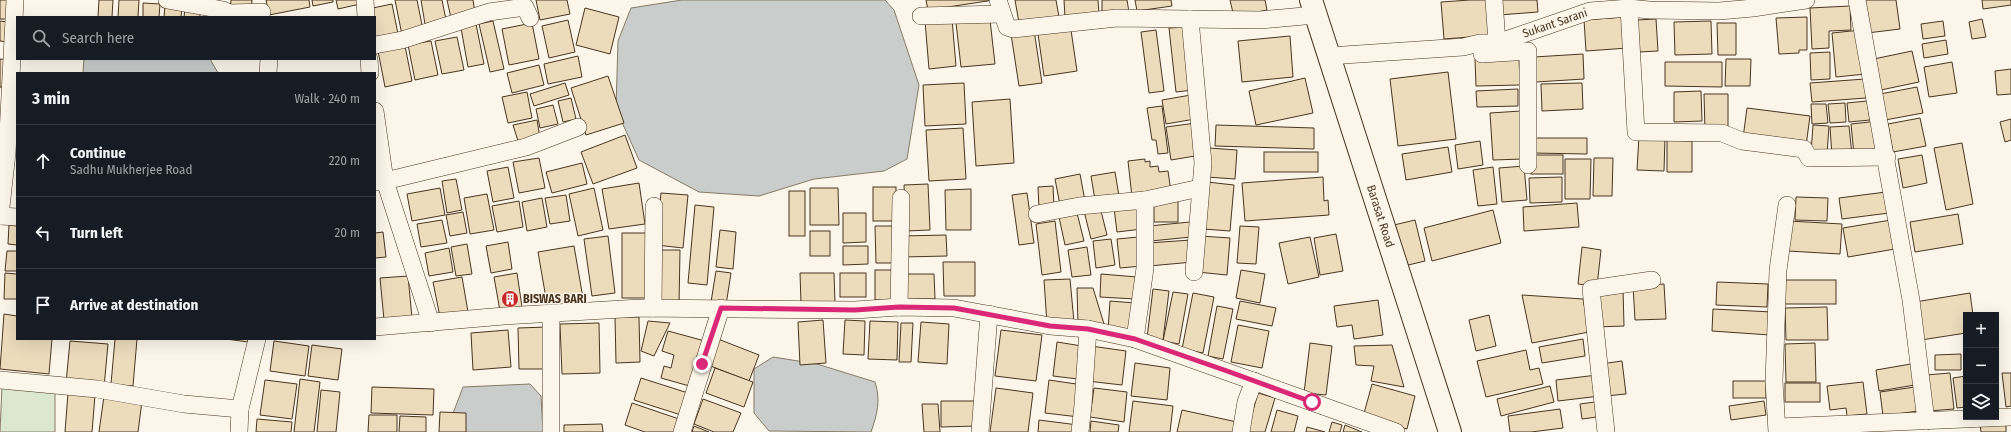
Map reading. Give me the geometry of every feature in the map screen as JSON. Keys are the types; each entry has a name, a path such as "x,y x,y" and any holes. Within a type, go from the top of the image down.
{"main road":[{"name":"Barasat Road","path":"1313,7 1450,432"}],"street":[{"path":"15,0 7,47 7,153 0,216 16,217"},
{"path":"167,0 230,12 262,10"},
{"path":"365,0 366,16"},
{"path":"1494,0 1497,43"},
{"name":"Sukant Sarani","path":"1329,56 1463,47 1480,43 1497,43 1590,11 1629,8 1649,10 1719,11 1753,4 1806,0"},
{"path":"1857,0 1887,157 1911,300 1926,421"},
{"path":"376,45 402,40 495,11 524,7 530,18"},
{"path":"921,16 1000,7 1007,27 1013,30 1117,18 1260,20 1313,7"},
{"path":"1629,8 1636,132 1722,133 1742,141 1804,149 1809,158 1887,157"},
{"path":"1190,19 1203,163 1194,272"},
{"path":"1480,43 1482,54 1528,51 1528,165"},
{"path":"268,72 269,60"},
{"path":"369,60 370,72"},
{"path":"376,125 380,182 431,323"},
{"path":"380,182 526,147 578,127"},
{"path":"1038,214 1079,206 1145,200 1200,188"},
{"path":"899,307 901,198"},
{"path":"1135,339 1145,268 1145,200"},
{"path":"1788,205 1778,270 1774,381 1778,429 2011,417"},
{"path":"653,308 654,206"},
{"path":"1606,432 1592,289 1652,280"},
{"path":"376,328 551,314 653,308 855,310 899,307 954,308 1050,326 1088,329 1135,339 1396,432"},
{"path":"682,432 721,308"},
{"path":"551,314 551,432"},
{"path":"980,432 990,314"},
{"path":"1080,432 1088,329"},
{"path":"239,432 240,409 257,340"},
{"path":"0,380 97,390 184,404 240,409"},
{"path":"1241,432 1246,402 1254,381"}],"green space":[{"path":"2,386 55,392 55,432 0,432"}],"shaded area":[{"path":"682,0 885,0 894,10 919,85 907,159 884,171 814,179 759,196 699,192 639,160 616,109 618,41 631,8"},
{"path":"84,60 211,60 217,72 83,72"},
{"path":"773,357 817,364 875,382 878,395 878,407 871,432 769,431 754,413 754,369"},
{"path":"530,384 541,396 543,432 457,432 452,416 463,387"}],"building":[{"path":"0,0 9,0 8,19 0,19"},
{"path":"99,0 113,0 112,16 98,16"},
{"path":"119,0 139,0 138,16 118,16"},
{"path":"231,0 252,0 251,12 230,11"},
{"path":"266,0 309,0 310,7 269,15"},
{"path":"312,0 333,0 333,2 313,6"},
{"path":"336,0 359,0 360,4 338,9"},
{"path":"395,0 417,0 423,30 402,35"},
{"path":"421,0 442,0 446,20 425,24"},
{"path":"447,0 473,0 475,13 451,18"},
{"path":"536,0 567,0 570,14 540,20"},
{"path":"926,0 994,0 928,10"},
{"path":"1015,0 1056,0 1059,17 1019,23"},
{"path":"1064,0 1098,0 1099,15 1065,17"},
{"path":"1102,0 1127,0 1129,12 1102,13"},
{"path":"1135,0 1171,0 1172,6 1137,11"},
{"path":"1230,0 1265,0 1267,10 1234,17"},
{"path":"1492,0 1495,35 1444,39 1441,2"},
{"path":"1497,0 1537,0 1538,12 1499,15"},
{"path":"1862,0 1896,0 1900,29 1867,33"},
{"path":"1982,0 2011,0 2011,5 1983,9"},
{"path":"143,3 160,4 159,16 143,16"},
{"path":"392,4 399,39 376,42 376,16 370,16 368,9"},
{"path":"165,6 182,7 181,16 164,16"},
{"path":"1850,6 1851,30 1829,31 1829,48 1812,49 1810,8"},
{"path":"185,8 200,9 200,16 184,16"},
{"path":"585,8 619,17 610,54 576,45"},
{"path":"1625,17 1628,48 1586,51 1584,20"},
{"path":"1807,17 1807,50 1799,50 1799,53 1779,54 1776,18"},
{"path":"952,19 956,66 929,69 925,21"},
{"path":"1656,19 1658,51 1639,52 1637,20"},
{"path":"1982,19 1986,37 1972,39 1969,22"},
{"path":"568,20 575,52 549,58 542,26"},
{"path":"990,20 995,64 961,67 956,23"},
{"path":"0,21 9,22 8,42 0,41"},
{"path":"493,21 504,69 490,72 479,24"},
{"path":"1711,21 1712,54 1675,55 1674,22"},
{"path":"1943,21 1945,36 1923,39 1921,24"},
{"path":"532,23 539,59 509,65 502,29"},
{"path":"1717,23 1736,23 1736,55 1718,55"},
{"path":"476,24 484,64 468,67 461,28"},
{"path":"1187,27 1193,90 1176,92 1169,28"},
{"path":"1034,30 1042,83 1019,86 1011,34"},
{"path":"1071,30 1077,71 1044,76 1038,34"},
{"path":"1156,30 1164,91 1149,93 1141,32"},
{"path":"1861,30 1866,74 1836,77 1832,33"},
{"path":"1290,36 1293,77 1242,82 1238,41"},
{"path":"457,37 464,70 442,74 435,41"},
{"path":"1946,40 1948,54 1924,58 1922,44"},
{"path":"431,41 438,75 415,80 408,45"},
{"path":"405,46 412,81 385,87 378,51"},
{"path":"1912,51 1919,82 1876,91 1869,60"},
{"path":"1830,52 1830,79 1811,80 1810,53"},
{"path":"1583,54 1584,79 1536,82 1534,57"},
{"path":"578,56 582,77 548,84 544,64"},
{"path":"1519,58 1520,85 1476,86 1475,59"},
{"path":"0,59 12,60 9,88 0,87"},
{"path":"1726,59 1751,59 1750,86 1725,86"},
{"path":"1665,62 1722,62 1722,87 1665,86"},
{"path":"1952,62 1957,93 1929,97 1924,67"},
{"path":"539,65 544,85 512,93 507,73"},
{"path":"2011,69 2011,94 1997,95 1995,71"},
{"path":"1448,72 1456,139 1398,146 1390,79"},
{"path":"608,76 624,123 586,135 571,88"},
{"path":"1305,78 1313,113 1256,125 1249,91"},
{"path":"1865,79 1866,98 1812,102 1810,83"},
{"path":"565,83 569,95 534,106 530,94"},
{"path":"964,83 966,124 925,126 923,85"},
{"path":"1582,83 1583,109 1542,111 1541,84"},
{"path":"1917,87 1923,113 1885,120 1880,94"},
{"path":"1518,89 1518,106 1477,107 1476,91"},
{"path":"1701,91 1702,121 1674,122 1674,92"},
{"path":"527,92 532,118 508,123 502,97"},
{"path":"1704,94 1728,94 1728,131 1705,131"},
{"path":"1191,95 1195,119 1166,124 1162,100"},
{"path":"571,98 576,119 563,122 558,101"},
{"path":"1010,99 1014,163 976,166 972,102"},
{"path":"1867,101 1870,120 1849,122 1847,103"},
{"path":"1845,103 1846,122 1830,123 1828,104"},
{"path":"1811,104 1826,104 1828,123 1812,124"},
{"path":"553,105 558,124 540,128 536,109"},
{"path":"1162,106 1168,153 1158,154 1156,140 1152,140 1147,108"},
{"path":"1747,108 1810,116 1806,146 1743,138"},
{"path":"1521,111 1523,159 1493,160 1490,113"},
{"path":"1920,118 1926,146 1893,152 1888,124"},
{"path":"2011,119 2011,140 2005,142 2000,122"},
{"path":"537,120 540,138 519,144 513,125"},
{"path":"1879,121 1883,152 1854,155 1851,124"},
{"path":"1196,123 1201,155 1171,160 1166,127"},
{"path":"1216,125 1314,128 1314,149 1215,146"},
{"path":"1813,125 1829,126 1827,154 1811,153"},
{"path":"1849,126 1852,155 1832,156 1830,127"},
{"path":"963,128 966,179 929,181 926,130"},
{"path":"625,135 637,168 593,184 581,152"},
{"path":"1639,136 1665,137 1664,171 1637,170"},
{"path":"1532,138 1587,138 1587,154 1532,153"},
{"path":"1667,140 1692,141 1692,172 1667,172"},
{"path":"1480,141 1483,165 1458,169 1455,145"},
{"path":"1962,143 1973,204 1946,210 1934,148"},
{"path":"1448,147 1452,172 1406,180 1402,154"},
{"path":"1209,148 1237,150 1235,179 1207,177"},
{"path":"1264,152 1318,152 1318,172 1264,172"},
{"path":"1531,155 1563,155 1563,174 1531,174"},
{"path":"1922,155 1927,183 1903,188 1898,159"},
{"path":"539,158 545,188 519,193 513,162"},
{"path":"1594,158 1613,158 1612,196 1593,196"},
{"path":"1145,159 1145,162 1150,161 1150,167 1158,166 1159,172 1168,171 1171,192 1132,197 1128,161"},
{"path":"1565,159 1591,159 1590,199 1565,199"},
{"path":"582,163 587,184 552,193 546,172"},
{"path":"1524,166 1527,200 1502,202 1499,168"},
{"path":"508,167 514,198 493,202 487,171"},
{"path":"1493,167 1497,204 1478,206 1473,170"},
{"path":"1115,172 1119,196 1095,200 1091,176"},
{"path":"1080,174 1085,201 1060,205 1055,179"},
{"path":"1323,177 1324,201 1328,200 1329,215 1245,221 1242,183"},
{"path":"1562,177 1562,202 1530,203 1529,178"},
{"path":"456,179 462,210 447,213 442,181"},
{"path":"1207,182 1234,185 1230,231 1203,229"},
{"path":"639,183 645,224 609,229 602,189"},
{"path":"928,184 930,230 906,231 904,185"},
{"path":"1053,186 1054,207 1039,208 1038,187"},
{"path":"873,187 896,187 896,221 873,221"},
{"path":"440,188 445,215 412,221 407,194"},
{"path":"594,188 603,230 578,236 569,194"},
{"path":"810,188 838,188 839,225 810,225"},
{"path":"971,189 971,230 946,230 945,190"},
{"path":"789,191 805,191 805,236 789,236"},
{"path":"1886,192 1889,213 1842,219 1839,198"},
{"path":"661,193 688,195 683,248 656,245"},
{"path":"1027,193 1034,243 1019,245 1012,195"},
{"path":"487,194 494,230 470,234 464,198"},
{"path":"566,195 570,221 550,224 545,198"},
{"path":"1796,197 1828,198 1827,221 1795,220"},
{"path":"542,198 547,227 527,231 522,202"},
{"path":"1154,199 1178,199 1178,222 1154,222"},
{"path":"519,201 523,227 497,232 492,206"},
{"path":"1577,203 1579,227 1524,231 1523,207"},
{"path":"695,205 714,207 707,285 688,283"},
{"path":"1139,205 1142,229 1117,232 1114,208"},
{"path":"1100,207 1107,235 1091,239 1084,211"},
{"path":"1493,210 1501,243 1432,261 1424,228"},
{"path":"463,212 467,233 450,236 446,215"},
{"path":"843,213 866,213 866,242 843,243"},
{"path":"1077,213 1084,241 1065,245 1059,217"},
{"path":"1958,214 1963,244 1915,252 1910,222"},
{"path":"442,220 447,243 421,247 417,224"},
{"path":"1415,220 1425,261 1404,266 1394,225"},
{"path":"1891,220 1895,249 1848,257 1843,228"},
{"path":"1055,221 1061,272 1042,275 1036,224"},
{"path":"1789,221 1842,224 1840,254 1788,251"},
{"path":"1190,222 1191,237 1151,241 1149,226"},
{"path":"9,225 16,226 16,245 8,244"},
{"path":"875,226 894,226 895,263 876,263"},
{"path":"1240,226 1259,227 1256,264 1237,263"},
{"path":"720,230 736,232 733,269 716,267"},
{"path":"810,231 830,231 830,256 810,256"},
{"path":"383,232 386,257 376,258 376,233"},
{"path":"622,233 651,233 651,298 622,298"},
{"path":"1336,234 1343,271 1320,275 1314,238"},
{"path":"946,235 947,256 903,257 902,236"},
{"path":"608,236 615,293 592,296 584,239"},
{"path":"1200,236 1230,238 1227,275 1197,272"},
{"path":"1139,237 1142,266 1120,268 1117,239"},
{"path":"1310,237 1319,277 1288,284 1279,243"},
{"path":"1111,239 1115,265 1096,268 1093,241"},
{"path":"1191,240 1193,262 1149,266 1148,243"},
{"path":"508,242 512,269 491,273 486,246"},
{"path":"467,244 472,274 456,276 451,247"},
{"path":"574,246 584,304 548,310 538,252"},
{"path":"843,246 868,246 868,264 843,265"},
{"path":"1087,247 1091,275 1072,277 1068,250"},
{"path":"1582,247 1601,250 1597,286 1578,284"},
{"path":"449,248 453,272 429,276 425,253"},
{"path":"660,250 680,250 679,306 659,305"},
{"path":"7,251 16,251 16,271 5,271"},
{"path":"943,262 975,262 975,296 944,296"},
{"path":"875,270 894,270 894,300 875,300"},
{"path":"1241,270 1265,274 1260,303 1236,298"},
{"path":"716,271 731,273 726,305 711,302"},
{"path":"5,273 16,274 16,299 4,299"},
{"name":"BISWAS BARI","path":"517,273 522,307 500,311 494,277"},
{"path":"800,273 834,273 835,303 801,303"},
{"path":"840,273 866,273 866,297 840,297"},
{"path":"906,274 934,274 935,299 906,299"},
{"path":"1101,274 1137,277 1135,299 1100,297"},
{"path":"408,276 412,318 384,320 380,278"},
{"path":"462,277 468,312 440,317 433,282"},
{"path":"1070,279 1074,322 1047,324 1044,280"},
{"path":"1784,280 1836,280 1836,304 1784,304"},
{"path":"1717,282 1768,284 1767,307 1716,305"},
{"path":"1664,284 1666,319 1635,320 1633,285"},
{"path":"1077,288 1093,288 1104,324 1078,324"},
{"path":"1153,289 1169,291 1163,340 1147,338"},
{"path":"1595,289 1623,289 1624,326 1596,327"},
{"path":"1173,292 1188,294 1179,344 1163,341"},
{"path":"1193,293 1214,297 1203,353 1182,349"},
{"path":"1970,293 1973,312 1963,312 1963,333 1921,340 1915,302"},
{"path":"1522,295 1583,299 1589,332 1532,343"},
{"path":"1378,300 1383,335 1354,339 1352,325 1337,327 1334,306"},
{"path":"1110,301 1135,303 1132,332 1108,330"},
{"path":"1240,301 1276,308 1272,326 1236,319"},
{"path":"1217,306 1233,309 1223,359 1208,356"},
{"path":"1827,307 1828,340 1786,340 1785,308"},
{"path":"1713,309 1772,312 1770,335 1712,331"},
{"path":"4,314 16,316 16,340 52,340 49,374 0,369"},
{"path":"1489,315 1496,346 1476,351 1469,320"},
{"path":"615,317 639,317 640,362 616,363"},
{"path":"823,320 826,363 800,365 798,322"},
{"path":"845,320 865,321 864,355 843,354"},
{"path":"648,321 670,323 654,356 641,351"},
{"path":"870,321 898,322 897,360 868,359"},
{"path":"921,322 949,324 947,364 918,362"},
{"path":"599,323 600,373 562,374 560,324"},
{"path":"901,323 913,323 911,362 899,362"},
{"path":"1238,325 1269,331 1262,368 1231,362"},
{"path":"548,327 549,369 519,369 518,328"},
{"path":"508,330 511,367 473,370 471,333"},
{"path":"1001,330 1042,335 1036,381 995,376"},
{"path":"668,331 705,341 693,387 661,378 664,366 671,368 674,355 662,351"},
{"path":"718,339 759,355 749,381 708,365"},
{"path":"1583,339 1585,356 1542,363 1539,347"},
{"path":"115,340 137,340 133,386 111,384"},
{"path":"233,340 248,340 248,342"},
{"path":"70,341 108,344 104,387 66,383"},
{"path":"274,341 309,346 305,376 270,371"},
{"path":"1057,342 1082,346 1078,379 1053,376"},
{"path":"1310,343 1332,346 1326,395 1304,393"},
{"path":"1815,343 1816,382 1786,382 1785,344"},
{"path":"312,345 342,349 338,380 308,376"},
{"path":"1392,345 1404,387 1371,381 1374,366 1356,365 1354,346"},
{"path":"1091,346 1126,351 1122,385 1087,381"},
{"path":"1526,350 1530,370 1539,368 1543,384 1486,397 1477,361"},
{"path":"1961,354 1961,370 1935,370 1935,355"},
{"path":"1622,361 1626,394 1605,396 1601,364"},
{"path":"1135,363 1170,368 1167,400 1131,396"},
{"path":"1911,364 1915,385 1879,391 1876,370"},
{"path":"715,368 753,382 744,407 706,393"},
{"path":"1950,373 1954,409 1929,411 1926,375"},
{"path":"2002,373 2011,373 2011,406 2006,407"},
{"path":"1597,375 1600,396 1558,401 1556,380"},
{"path":"1963,376 1963,407 1957,408 1953,378"},
{"path":"641,378 688,393 681,415 634,400"},
{"path":"300,379 320,382 314,432 294,432"},
{"path":"265,380 297,384 292,419 260,415"},
{"path":"1049,380 1083,385 1079,417 1045,413"},
{"path":"1733,381 1766,381 1766,398 1733,398"},
{"path":"1863,382 1867,414 1847,416 1846,408 1830,410 1827,386"},
{"path":"1785,383 1820,383 1820,402 1785,402"},
{"path":"1372,384 1415,396 1407,429 1363,417"},
{"path":"1550,386 1554,402 1501,416 1497,399"},
{"path":"372,387 434,389 433,415 371,413"},
{"path":"1915,387 1918,411 1883,416 1880,392"},
{"path":"996,388 1033,393 1028,432 990,432"},
{"path":"1094,388 1127,392 1124,422 1090,417"},
{"path":"321,390 340,392 336,432 317,432"},
{"path":"68,393 95,395 92,432 65,432"},
{"path":"1258,393 1275,398 1265,432 1247,432"},
{"path":"104,396 142,401 138,432 99,432"},
{"path":"703,399 741,413 733,432 714,432 694,424"},
{"path":"941,401 977,401 977,426 941,427"},
{"path":"1133,401 1173,406 1170,432 1129,432"},
{"path":"1602,401 1604,416 1582,419 1580,404"},
{"path":"1764,401 1766,415 1731,420 1729,406"},
{"path":"632,403 679,419 674,432 645,432 625,425"},
{"path":"922,404 938,404 940,432 924,432"},
{"path":"1560,409 1563,428 1531,432 1510,432 1508,416"},
{"path":"1182,410 1237,422 1235,432 1177,432"},
{"path":"1277,410 1298,416 1294,432 1271,432"},
{"path":"440,412 466,413 466,432 439,432"},
{"path":"369,415 397,415 397,432 368,432"},
{"path":"400,416 426,417 426,432 399,432"},
{"path":"257,419 292,422 291,432 256,432"},
{"path":"1039,420 1078,425 1077,432 1038,432"},
{"path":"1091,421 1119,425 1118,432 1090,432"},
{"path":"1332,422 1342,425 1340,432 1329,432"},
{"path":"2006,422 2006,432 1981,432 1980,423"},
{"path":"602,424 603,432 564,432 564,425"},
{"path":"1345,425 1362,432 1343,432"},
{"path":"694,426 709,432 692,432"},
{"path":"1307,427 1325,432 1306,432"}],"place":[{"name":"BISWAS BARI","path":"510,299"}],"route":[{"path":"702,364 721,308 855,310 899,307 954,308 1050,326 1088,329 1135,339 1312,402"}]}
